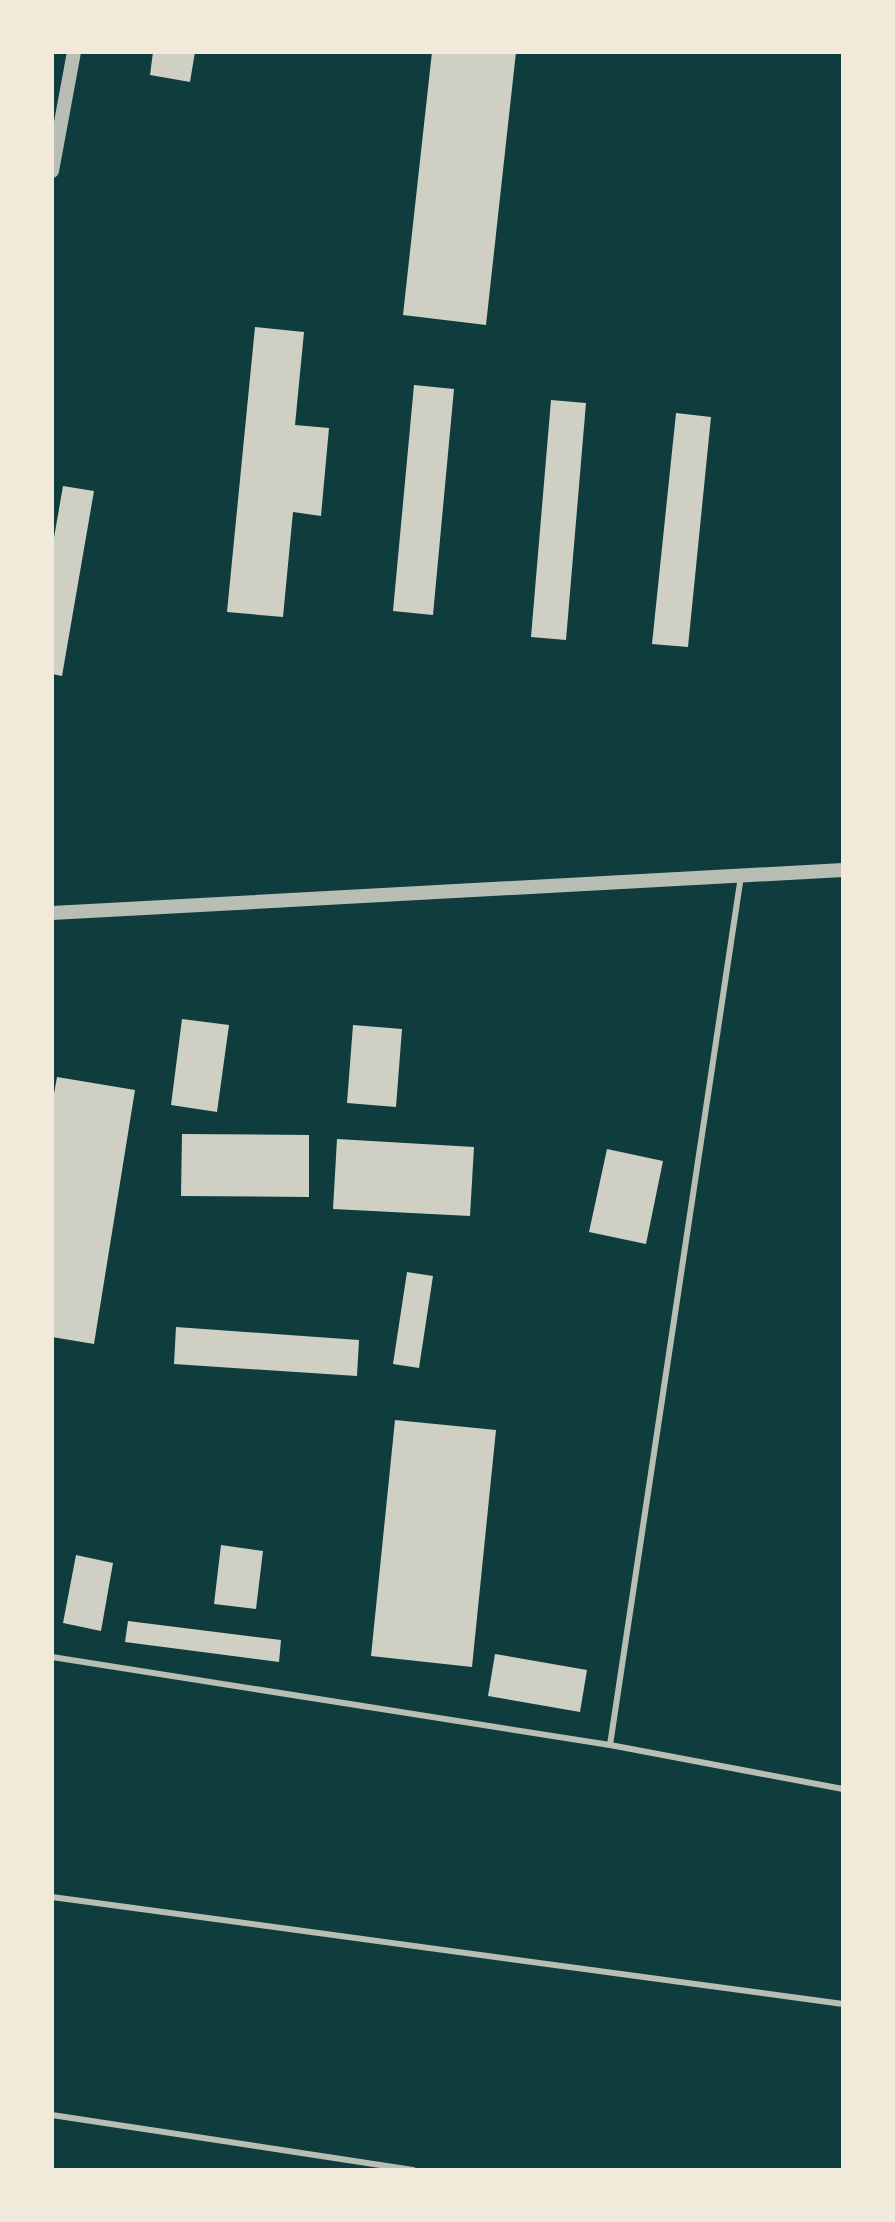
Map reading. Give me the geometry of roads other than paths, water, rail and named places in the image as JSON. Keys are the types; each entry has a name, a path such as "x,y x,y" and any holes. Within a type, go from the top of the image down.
{"street":[{"path":"52,171 74,52"},
{"path":"52,913 843,870"}],"lane":[{"path":"610,1745 741,876"},
{"path":"52,1657 610,1745 843,1789"},
{"path":"52,1897 843,2004"},
{"path":"52,2115 413,2170"}]}
